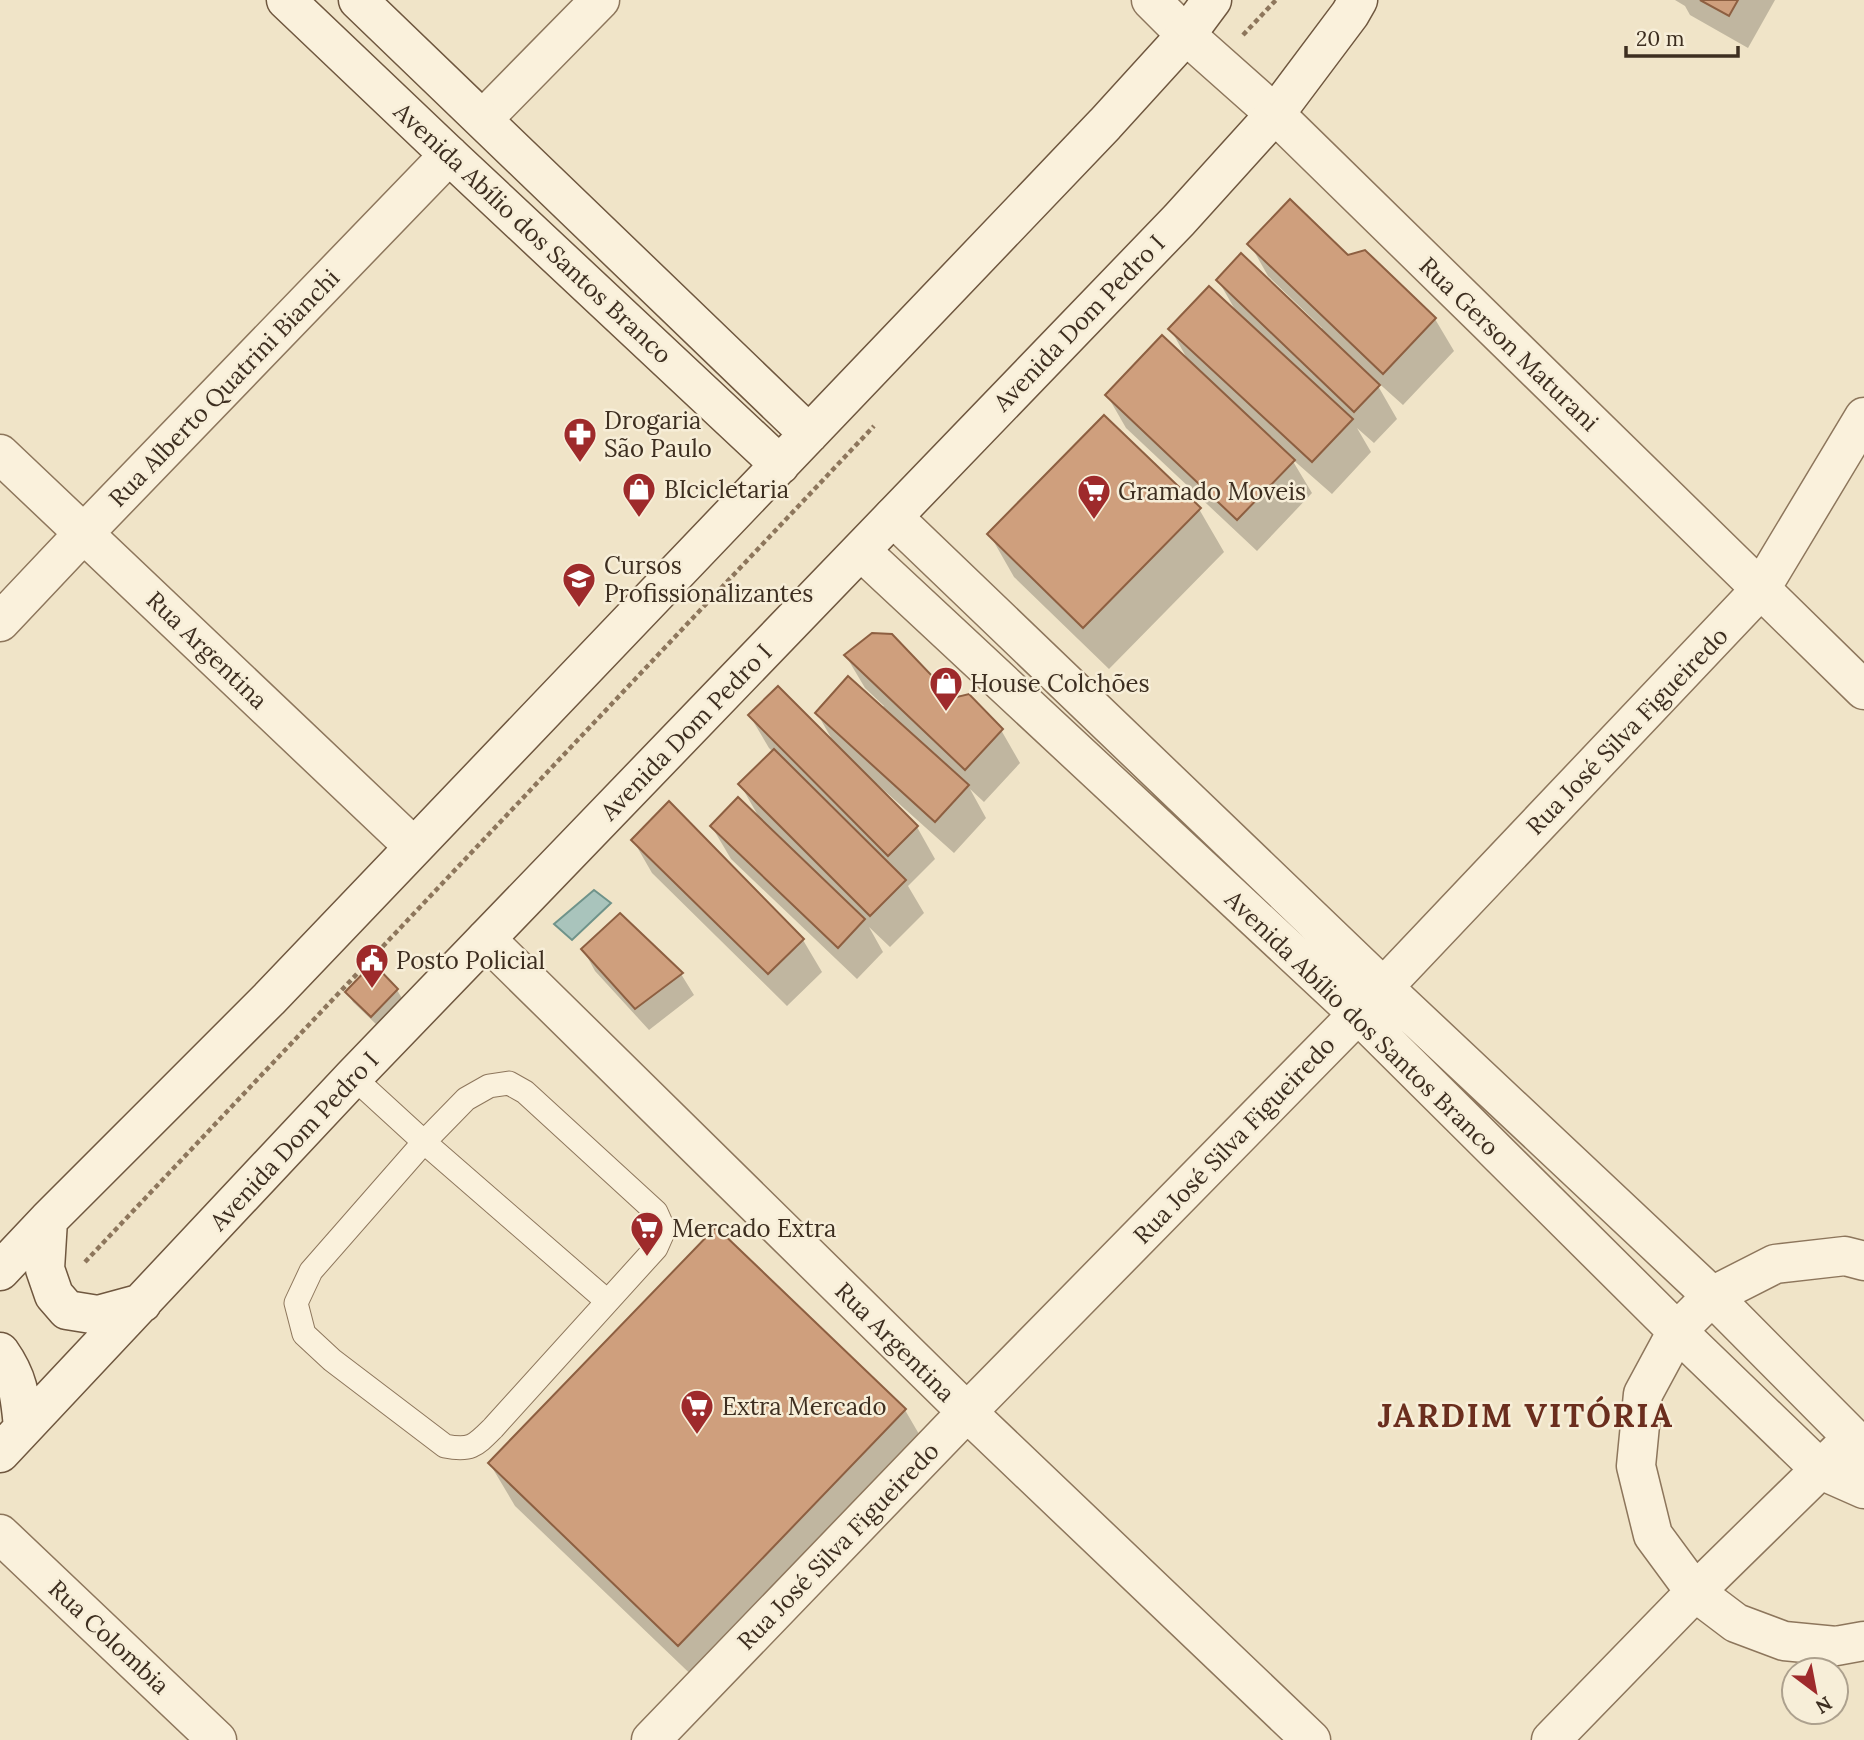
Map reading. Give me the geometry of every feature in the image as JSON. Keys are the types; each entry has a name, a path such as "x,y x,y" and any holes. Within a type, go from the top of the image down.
{"street":[{"name":"Avenida Abílio dos Santos Branco","path":"286,0 780,464"},
{"name":"Avenida Abílio dos Santos Branco","path":"358,0 809,434"},
{"path":"483,119 600,0"},
{"name":"Rua Gerson Maturani","path":"1151,0 1275,114 1864,690"},
{"path":"0,1271 269,999 1105,124 1186,35 1212,0"},
{"name":"Avenida Dom Pedro I","path":"12,1440 486,939 1179,220 1275,114 1358,0"},
{"name":"Rua Alberto Quatrini Bianchi","path":"0,622 449,155"},
{"name":"Rua José Silva Figueiredo","path":"651,1740 967,1412 1358,1014 1760,590 1864,418"},
{"name":"Rua Argentina","path":"0,454 413,846"},
{"name":"Avenida Abílio dos Santos Branco","path":"893,517 1383,987 1712,1296 1860,1441"},
{"name":"Avenida Abílio dos Santos Branco","path":"860,551 1358,1014 1821,1470 1864,1489"},
{"name":"Rua Argentina","path":"486,939 967,1412 1311,1740"},
{"path":"48,1220 46,1269 54,1295 67,1310 98,1315 142,1303"},
{"path":"1864,1261 1845,1256 1775,1264 1712,1296 1677,1331 1643,1395 1636,1466 1653,1535 1695,1592 1736,1623 1784,1641 1836,1646 1864,1641"},
{"path":"0,1352 15,1374 21,1398 12,1440"},
{"path":"1551,1740 1695,1592 1821,1470 1860,1441"},
{"name":"Rua Colombia","path":"0,1534 217,1740"}],"lane":[{"path":"354,1077 424,1142 607,1301"},
{"path":"509,1083 525,1092 656,1212 664,1230 656,1248 478,1444 462,1450 445,1446 332,1360 304,1334 296,1303 311,1271 424,1142 466,1099 489,1086 509,1083"}],"path":[{"path":"1217,63 1276,0"},
{"path":"54,1295 874,426"}],"water":[{"path":"594,890 611,903 572,940 554,924"}],"building":[{"path":"1700,0 1738,0 1729,16"},
{"path":"1290,199 1348,255 1365,250 1436,318 1383,374 1247,244"},
{"path":"1241,253 1380,385 1354,412 1216,280"},
{"path":"1209,286 1353,419 1312,462 1168,329"},
{"path":"1162,335 1295,460 1237,520 1105,395"},
{"name":"Gramado Moveis","path":"1104,415 1201,508 1083,628 987,534"},
{"name":"House Colchões","path":"872,633 892,634 953,698 969,694 1003,729 965,770 844,655"},
{"path":"848,676 969,785 935,822 815,713"},
{"path":"778,686 918,826 888,856 748,715"},
{"path":"774,749 906,880 870,916 738,784"},
{"path":"738,797 865,919 838,948 710,826"},
{"path":"669,801 804,939 768,974 631,840"},
{"path":"620,913 683,973 635,1009 581,949"},
{"name":"Posto Policial","path":"373,963 398,989 371,1017 345,992"},
{"name":"Extra Mercado","path":"716,1227 906,1409 678,1646 488,1463"}],"place":[{"name":"Drogaria São Paulo","path":"580,464"},
{"name":"BIcicletaria","path":"639,519"},
{"name":"Gramado Moveis","path":"1094,521"},
{"name":"Cursos Profissionalizantes","path":"579,609"},
{"name":"House Colchões","path":"946,713"},
{"name":"Posto Policial","path":"372,990"},
{"name":"Mercado Extra","path":"647,1258"},
{"name":"Extra Mercado","path":"697,1436"}],"district":[{"name":"JARDIM VITÓRIA","path":"1526,1415"}]}
